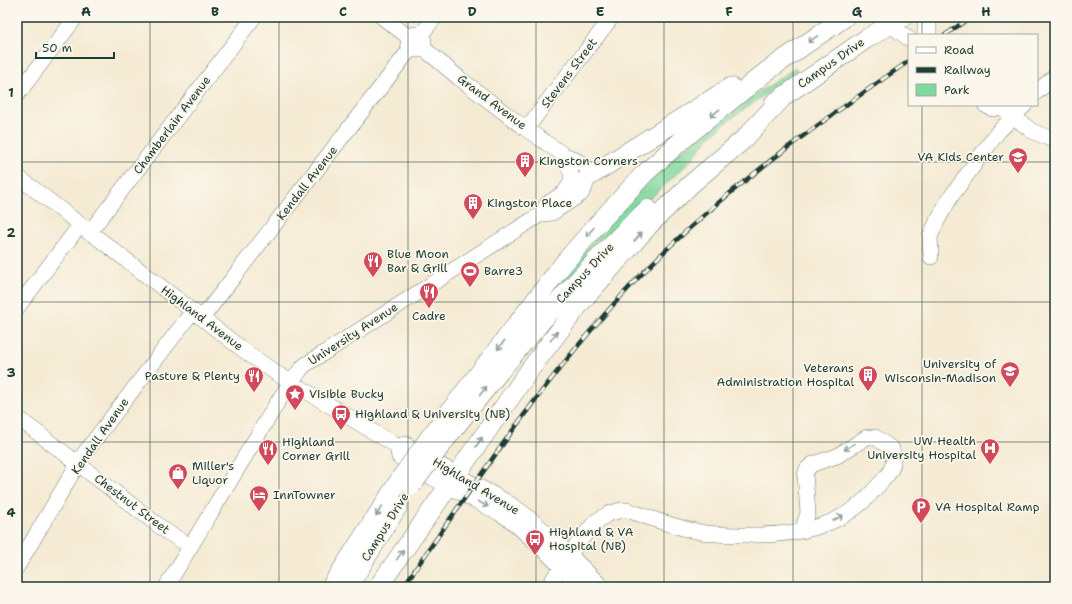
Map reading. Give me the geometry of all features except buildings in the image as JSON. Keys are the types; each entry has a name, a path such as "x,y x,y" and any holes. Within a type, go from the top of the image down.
{"main road":[{"path":"588,177 735,85 767,71 845,17"},
{"path":"927,17 927,34"},
{"name":"Campus Drive","path":"436,440 558,302 614,242 673,185 720,144 784,96 891,20"},
{"name":"Campus Drive","path":"330,587 564,263 644,174 767,71"},
{"path":"378,587 489,426 559,329 605,273 651,223 691,184 743,140 784,96"},
{"name":"Campus Drive","path":"348,587 388,520 406,482"}],"street":[{"path":"17,95 76,17"},
{"name":"Chamberlain Avenue","path":"17,308 84,229 254,17"},
{"name":"Grand Avenue","path":"382,17 526,129 564,155 574,158 585,166 588,172 588,177"},
{"name":"Kendall Avenue","path":"17,567 85,453 198,315 416,42 434,17"},
{"name":"Stevens Street","path":"526,129 612,17"},
{"path":"891,20 908,38"},
{"path":"1038,91 1055,76"},
{"path":"987,106 993,109 1001,106 1032,131 1055,141"},
{"path":"931,257 930,237 950,198 998,132 1024,106"},
{"path":"564,155 572,173 570,184 564,193"},
{"path":"541,214 547,204 588,177"},
{"path":"541,214 552,213 578,197 585,186 588,177"},
{"name":"Highland Avenue","path":"19,182 276,373 397,446 399,457 501,499 518,510 545,531 602,587"},
{"name":"University Avenue","path":"166,587 292,382 305,365 541,214"},
{"name":"Chestnut Street","path":"17,417 167,532 190,546"},
{"path":"551,582 595,522 608,514 621,510 627,510 698,532 724,535 766,536 786,534 802,531 826,525 854,509 869,497 893,466 894,458 892,449 875,437 867,437 837,456 813,464 807,469 804,476 808,513 802,531"},
{"name":"Highland Avenue","path":"452,480 513,522 535,541 582,587"}],"green space":[{"path":"795,68 797,71 728,121 710,136 691,160 619,228 515,341 560,279 635,195 676,155 756,94"}],"railway":[{"path":"946,34 971,17"},
{"path":"403,587 464,498 527,411 593,327 629,287 667,249 724,198 815,127 908,62"}],"place":[{"name":"VA Kids Center","path":"1018,174"},
{"name":"Kingston Corners","path":"525,178"},
{"name":"Kingston Place","path":"473,220"},
{"name":"Blue Moon Bar & Grill","path":"373,278"},
{"name":"Barre3","path":"470,288"},
{"name":"Cadre","path":"429,309"},
{"name":"University of Wisconsin-Madison","path":"1010,388"},
{"name":"Veterans Administration Hospital","path":"868,392"},
{"name":"Pasture & Plenty","path":"254,393"},
{"name":"Visible Bucky","path":"295,411"},
{"name":"Highland & University (NB)","path":"341,431"},
{"name":"UW Health University Hospital","path":"990,465"},
{"name":"Highland Corner Grill","path":"268,466"},
{"name":"Miller's Liquor","path":"178,490"},
{"name":"InnTowner","path":"259,512"},
{"name":"VA Hospital Ramp","path":"921,524"},
{"name":"Highland & VA Hospital (NB)","path":"535,556"}]}
